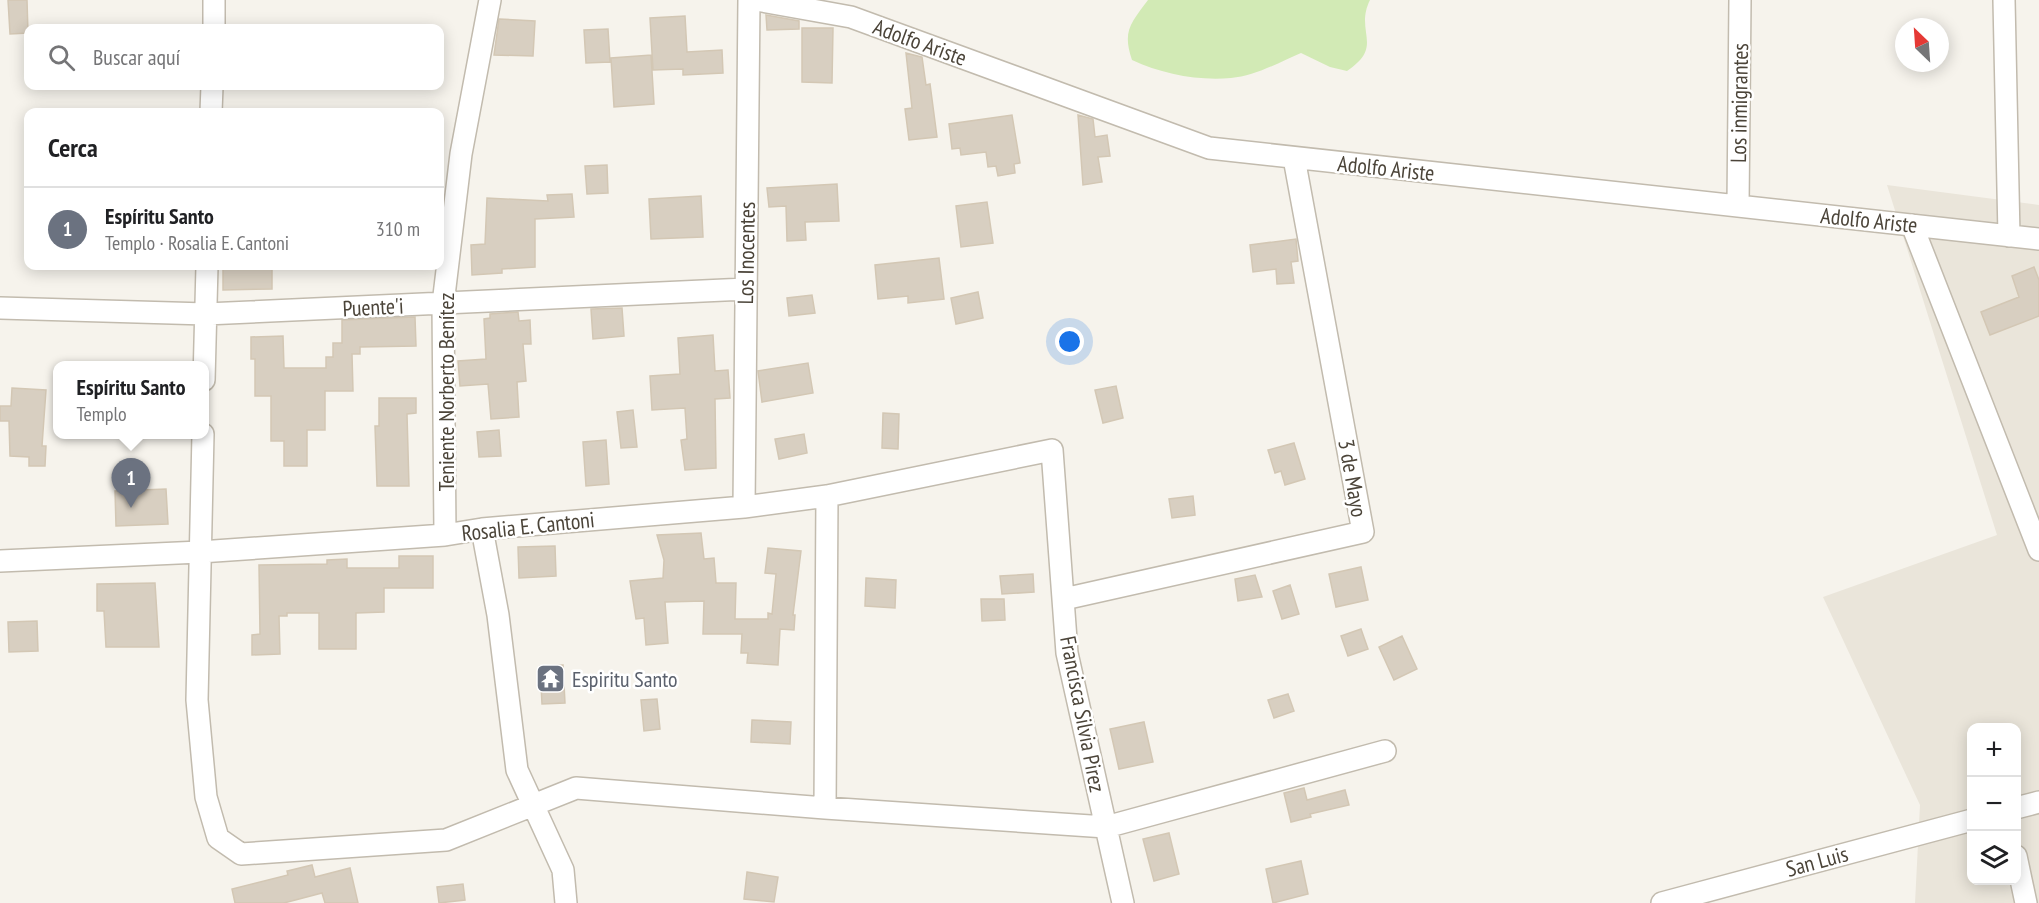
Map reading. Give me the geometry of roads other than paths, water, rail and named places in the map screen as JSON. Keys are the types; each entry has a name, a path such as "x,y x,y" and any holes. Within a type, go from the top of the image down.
{"street":[{"path":"213,24 214,0"},
{"name":"Teniente Norberto Benítez","path":"445,535 443,304 461,154 490,0"},
{"name":"Los Inocentes","path":"744,507 749,0"},
{"name":"Adolfo Ariste","path":"756,0 851,17 1209,148 2039,239"},
{"name":"Los inmigrantes","path":"1738,206 1740,0"},
{"path":"2004,0 2008,236"},
{"path":"211,108 212,90"},
{"name":"3 de Mayo","path":"1064,598 1363,532 1294,158"},
{"path":"1912,225 2039,550"},
{"path":"205,361 207,270"},
{"name":"Puente'i","path":"0,308 206,314 746,289"},
{"path":"203,439 196,700 206,797 218,838 241,854 446,840 576,788 1106,827 1385,751"},
{"name":"Francisca Silvia Pirez","path":"1052,450 1066,653 1124,903"},
{"name":"Rosalia E. Cantoni","path":"0,561 200,552 445,535 482,529 744,507 827,496 1052,450"},
{"path":"825,808 827,496"},
{"path":"482,529 498,615 517,770 563,870 566,903"},
{"path":"2021,807 2039,802"},
{"name":"San Luis","path":"1662,903 1967,821"},
{"path":"2021,880 2026,903"}],"place":[{"name":"Espíritu Santo","path":"131,508"},
{"name":"Espiritu Santo","path":"551,679"}]}
